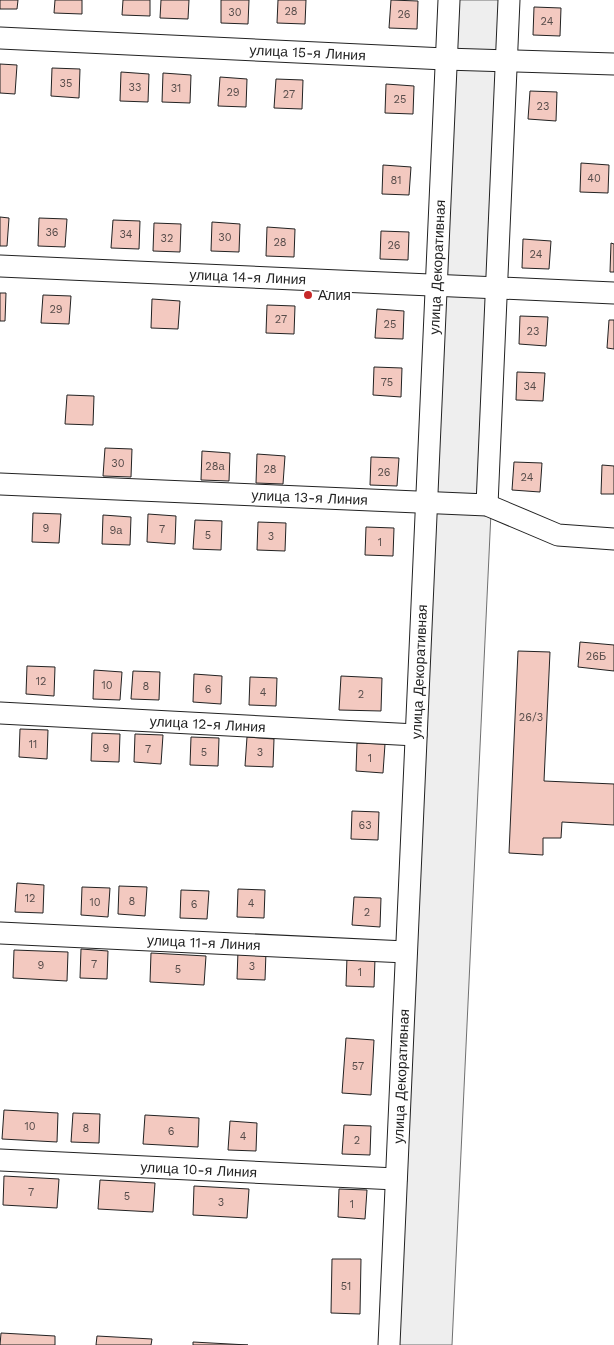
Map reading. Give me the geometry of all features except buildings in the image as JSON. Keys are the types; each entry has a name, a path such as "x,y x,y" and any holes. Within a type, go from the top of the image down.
{"street":[{"name":"улица Декоративная","path":"389,1345 449,0"},
{"path":"487,505 509,0"},
{"name":"улица 15-я Линия","path":"0,38 445,59 614,64"},
{"name":"улица 14-я Линия","path":"0,266 614,293"},
{"name":"улица 13-я Линия","path":"0,484 487,505 558,535 614,539"},
{"name":"улица 12-я Линия","path":"0,713 416,735"},
{"name":"улица 11-я Линия","path":"0,932 406,952"},
{"name":"улица 10-я Линия","path":"0,1160 396,1178"}],"shaded area":[{"path":"455,0 515,0 452,1345 397,1345"}],"place":[{"name":"Алия","path":"308,295"}]}
